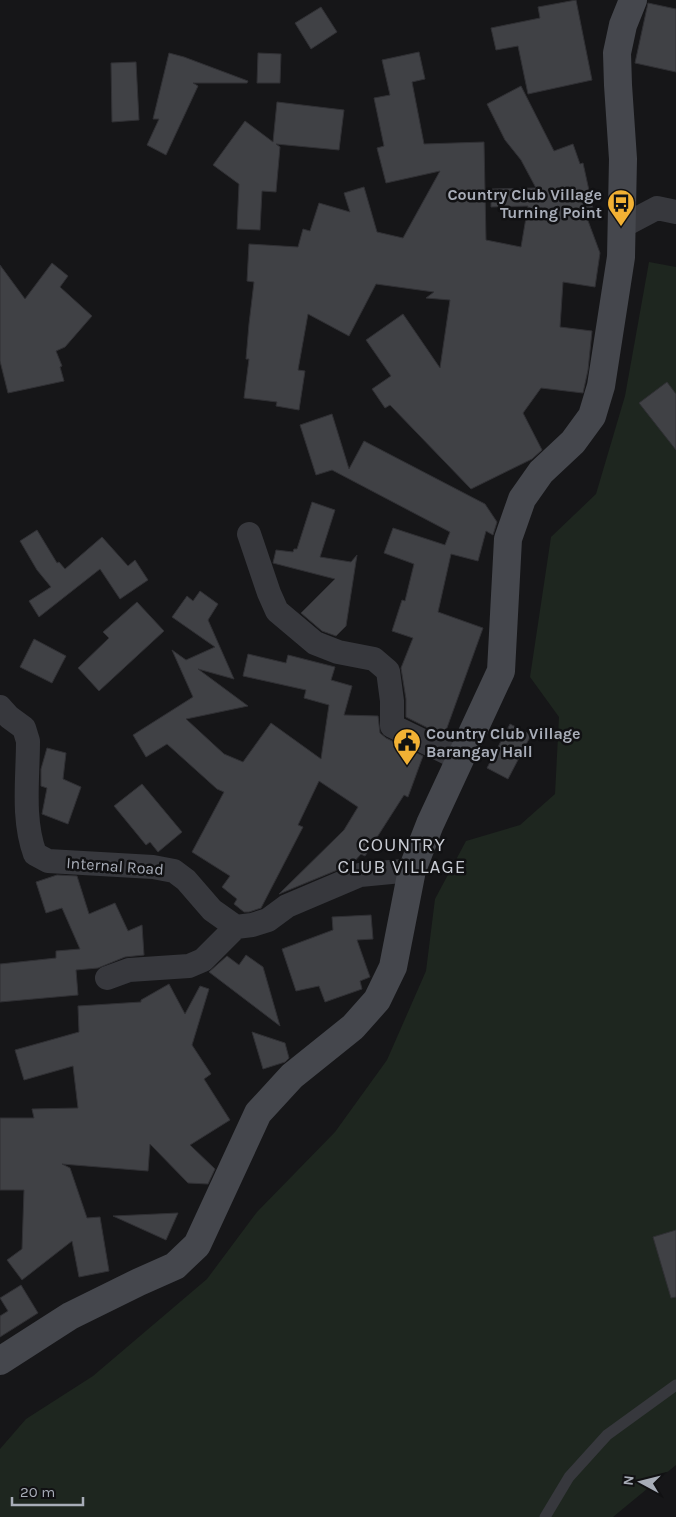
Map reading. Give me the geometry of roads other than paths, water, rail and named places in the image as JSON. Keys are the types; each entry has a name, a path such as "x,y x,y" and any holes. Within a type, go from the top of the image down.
{"main road":[{"path":"0,1361 70,1316 175,1266 197,1245 258,1113 292,1076 353,1027 377,1000 393,967 412,870 430,824 501,671 508,538 522,499 541,472 573,442 592,416 601,386 621,257 623,159 618,85 618,53 623,25 633,0"}],"street":[{"path":"621,227 657,208 676,212"},
{"path":"249,534 268,594 277,611 315,643 338,652 374,659 388,671 392,701 392,726 460,759"},
{"name":"Internal Road","path":"0,707 9,717 24,728 28,741 27,822 29,839 35,854 48,861 153,867 174,871 186,880 212,910 236,927"},
{"path":"107,978 129,970 189,966 203,960 236,927 268,920 287,906 360,875 412,870"}],"lane":[{"path":"545,1517 569,1477 607,1435 676,1385"}],"place":[{"name":"Country Club Village Turning Point","path":"621,227"},
{"name":"Country Club Village Barangay Hall","path":"407,766"}],"district":[{"name":"COUNTRY CLUB VILLAGE","path":"402,856"}]}
